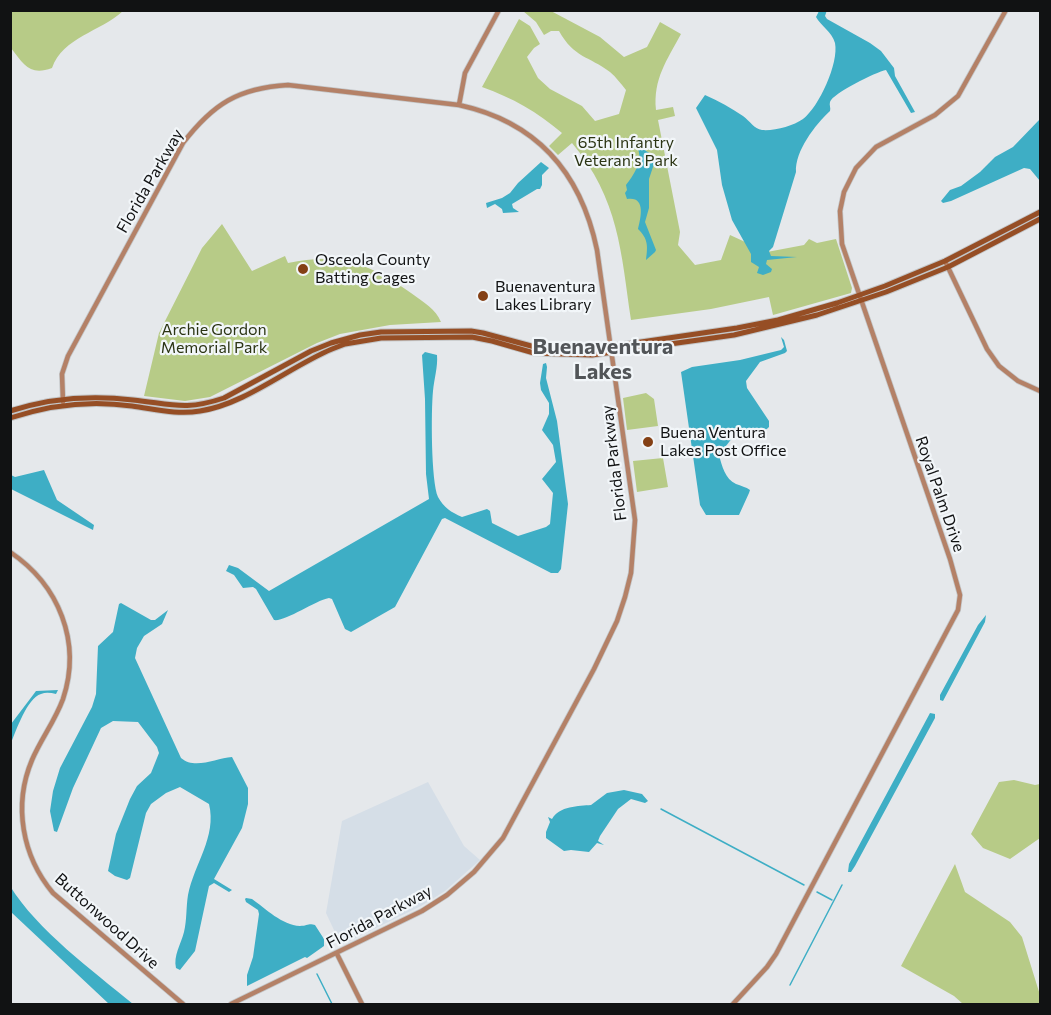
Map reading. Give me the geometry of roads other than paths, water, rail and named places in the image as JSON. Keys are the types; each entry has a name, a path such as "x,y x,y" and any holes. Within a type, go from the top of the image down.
{"main road":[{"path":"946,264 1041,212"},
{"path":"10,411 102,398 183,407 197,406 224,398 331,343 381,332 471,331 549,349 611,350 737,328 778,320 861,298 946,264 1041,219"},
{"path":"10,418 64,403"}],"street":[{"path":"459,105 465,73 499,10"},
{"name":"Royal Palm Drive","path":"733,1005 776,954 958,610 960,595 950,559 842,244 839,224 842,201 848,182 856,168 876,147 935,115 958,96 1006,10"},
{"name":"Florida Parkway","path":"64,403 62,374 68,356 183,143 207,114 242,93 271,86 288,85 459,105 495,116 531,137 549,153 574,186 592,226 635,520 631,573 626,597 611,636 532,786 497,846 474,872 447,895 422,911 231,1005"},
{"path":"946,264 999,366 1018,381 1041,392"},
{"name":"Buttonwood Drive","path":"10,552 35,571 57,601 63,616 69,648 70,664 64,695 33,759 24,786 22,812 30,853 40,875 53,892 183,1005"},
{"path":"337,954 362,1005"}],"water":[{"path":"827,10 825,16 827,19 881,51 894,68 895,76 915,112 911,113 886,70 855,83 833,98 830,102 830,111 818,123 802,147 773,247 769,251 771,256 797,257 767,260 766,264 772,269 771,272 763,275 757,273 759,267 751,262 751,254 732,220 722,185 717,150 696,108 705,95 734,110 762,130 784,128 803,119 821,95 834,62 834,39 816,17 819,11"},
{"path":"1040,119 1040,181 1030,169 1024,168 951,201 943,203 941,201 950,190 961,186 995,157 1013,147"},
{"path":"638,138 646,151 656,158 649,179 649,208 645,222 656,250 646,260 647,243 638,229 640,204 633,199 627,199 625,193 626,185 638,164 639,154 635,139"},
{"path":"541,162 549,168 542,175 542,185 540,189 512,204 513,208 519,212 503,213 502,209 495,204 487,208 486,203 510,193"},
{"path":"781,337 787,351 760,362 746,381 747,388 769,421 769,427 758,432 736,433 719,455 724,472 729,479 750,490 749,493 739,515 706,515 700,505 681,372 692,367 740,360 781,350 784,347"},
{"path":"425,352 437,355 432,429 434,476 438,497 448,509 462,517 487,509 490,511 492,523 518,536 550,524 553,493 542,479 556,462 553,445 542,430 549,414 549,403 541,390 540,383 543,364 546,363 546,378 557,421 568,504 561,569 558,573 551,573 445,518 442,519 395,607 351,632 345,629 332,599 329,598 285,618 274,620 256,589 243,588 234,575 226,571 229,565 238,568 269,591 429,499 422,355"},
{"path":"44,470 57,500 94,525 93,530 11,489 11,475 15,477"},
{"path":"121,603 151,620 155,620 168,610 162,624 144,636 137,648 135,658 181,758 199,763 232,757 248,788 248,804 242,828 214,879 232,890 229,892 214,883 209,886 195,951 180,970 176,968 176,959 185,927 191,884 210,828 209,804 180,787 166,793 151,804 146,813 130,878 127,880 108,871 116,834 130,799 137,786 151,773 159,753 138,722 113,721 101,728 73,788 57,832 54,831 50,811 60,768 92,707 96,694 98,646 113,632"},
{"path":"986,615 985,622 943,701 940,700 940,695 978,625"},
{"path":"58,690 56,694 41,694 31,702 11,743 11,724 36,691"},
{"path":"930,713 935,714 935,718 855,866 851,872 848,872 849,864"},
{"path":"624,790 642,794 648,801 645,803 631,799 618,809 598,841 604,845 597,843 589,852 564,851 546,838 550,822 548,817 552,819 559,811 575,806 591,805 607,793"},
{"path":"10,886 50,934 133,1004 109,1004 11,912"},
{"path":"246,898 252,899 287,923 300,926 315,925 324,939 324,946 307,958 247,986 247,975 253,957 259,914 258,910 246,902"}],"waterway":[{"path":"661,809 804,885"},
{"path":"790,985 842,885"},
{"path":"817,892 832,900"},
{"path":"317,974 332,1004"}],"place":[{"name":"Osceola County Batting Cages","path":"303,269"},
{"name":"Buenaventura Lakes Library","path":"483,296"},
{"name":"Buena Ventura Lakes Post Office","path":"648,442"}],"district":[{"name":"Buenaventura Lakes","path":"603,360"}],"park label":[{"name":"65th Infantry Veteran's Park","path":"626,152"},
{"name":"Archie Gordon Memorial Park","path":"214,339"}]}
